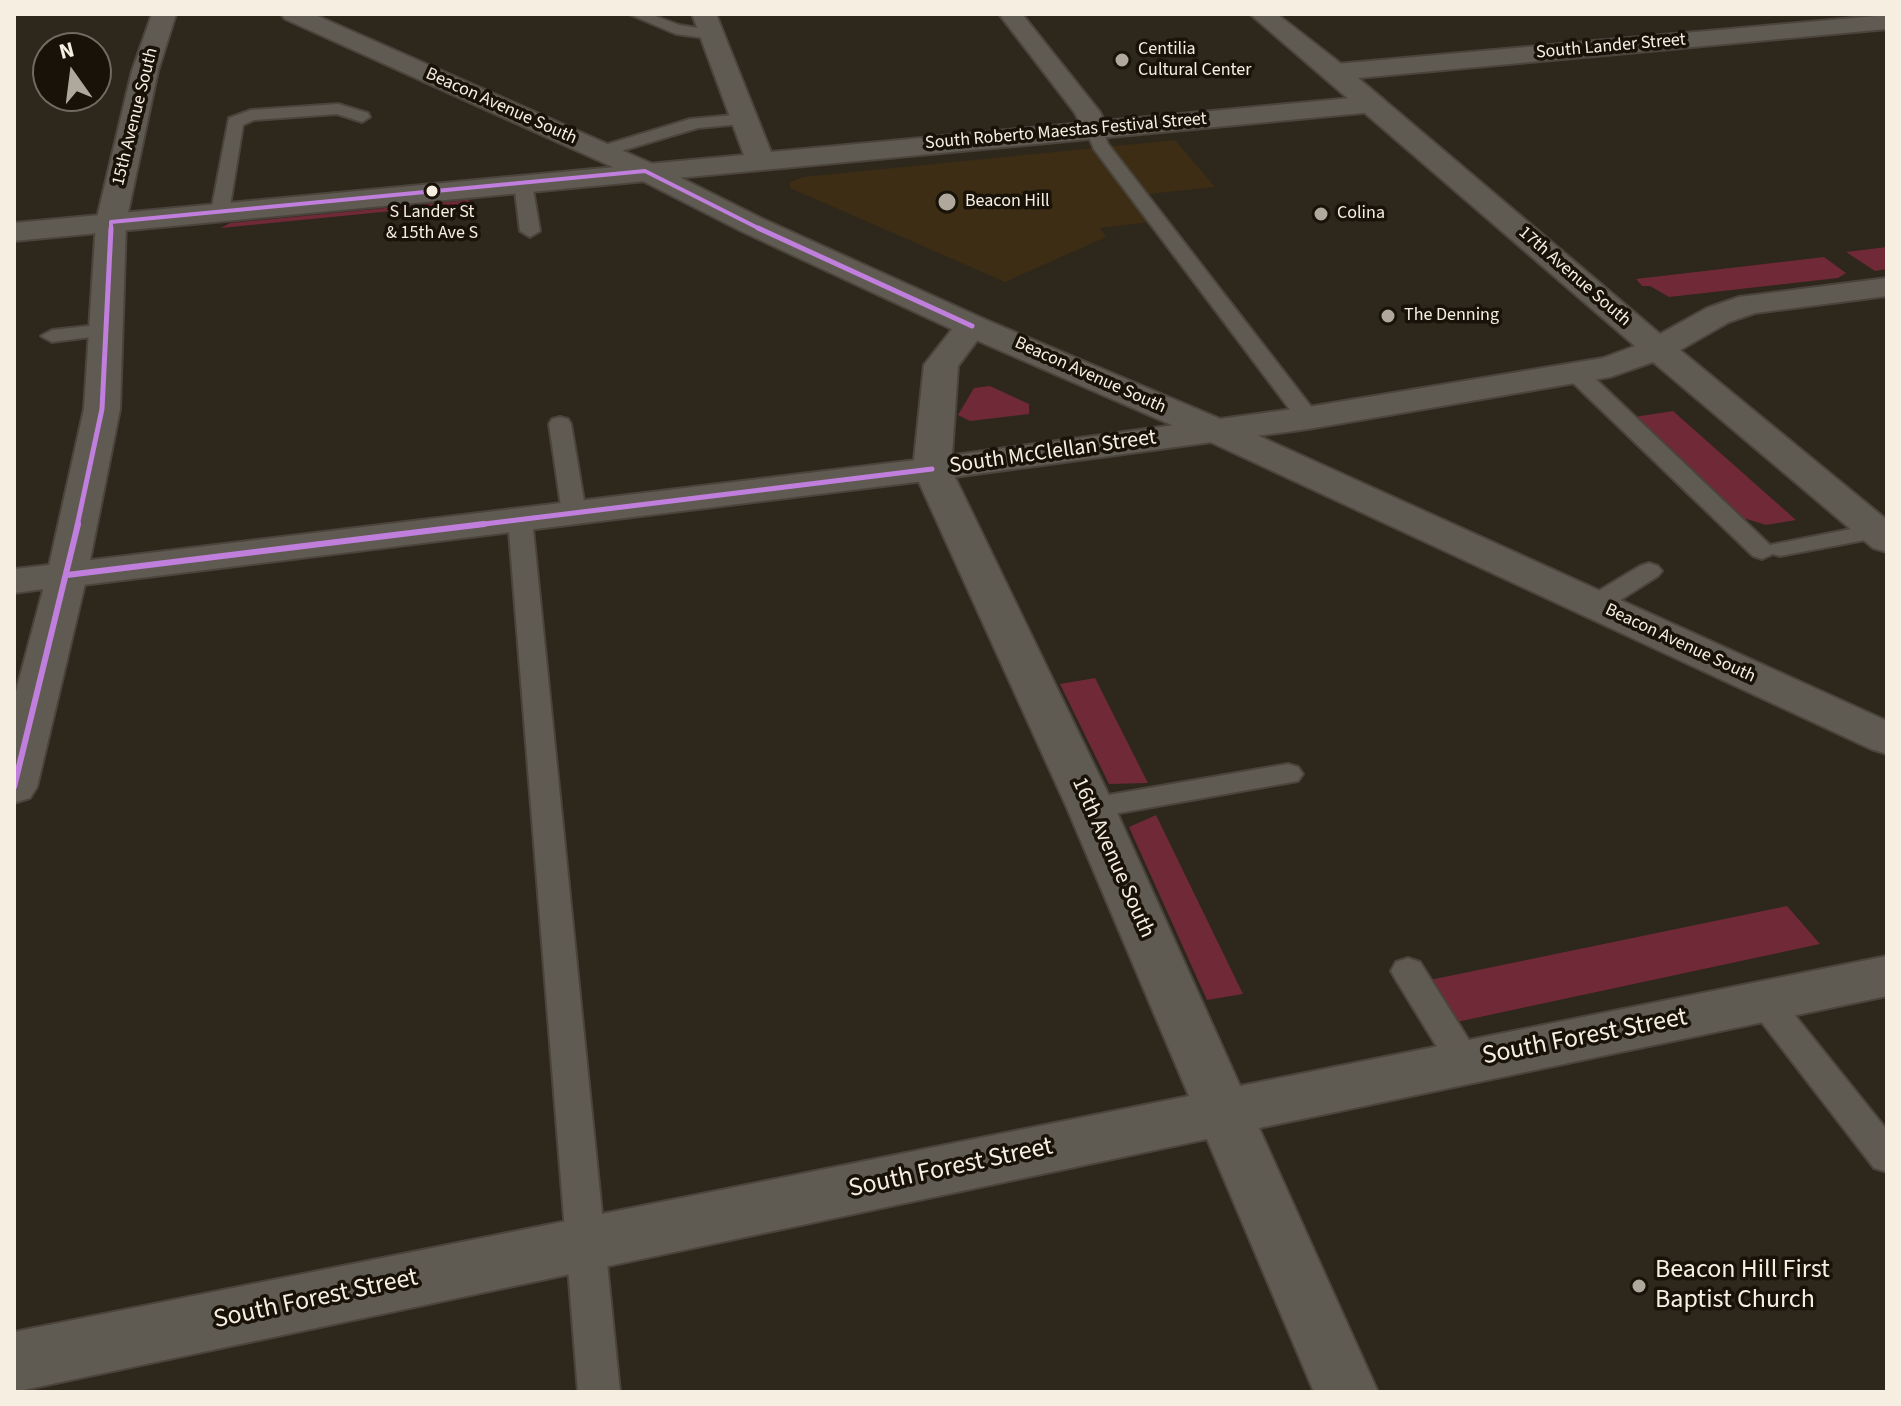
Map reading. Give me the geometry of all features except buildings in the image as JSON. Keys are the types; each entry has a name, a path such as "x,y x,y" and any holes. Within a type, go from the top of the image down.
{"street":[{"name":"15th Avenue South","path":"14,787 67,575 102,409 111,222 145,71 164,14"},
{"name":"Beacon Avenue South","path":"293,14 645,171 752,225 972,326 1217,431 1887,739"},
{"path":"1010,14 1087,112 1095,130"},
{"name":"17th Avenue South","path":"1262,14 1336,72 1658,349 1882,536"},
{"path":"1666,20 1697,40"},
{"path":"14,232 220,212 429,184 523,183 760,160 708,24"},
{"name":"South Lander Street","path":"1336,72 1882,25"},
{"name":"South Roberto Maestas Festival Street","path":"760,160 1373,104"},
{"name":"South McClellan Street","path":"14,581 932,469 1308,418 1610,367 1658,349 1718,315 1750,304 1887,287"},
{"path":"932,469 941,365 972,326"},
{"name":"16th Avenue South","path":"932,469 1091,808 1346,1392"},
{"name":"South Forest Street","path":"14,1362 1887,976"}],"lane":[{"path":"636,14 676,29 708,24"},
{"path":"220,212 235,122 251,115 338,109 362,117"},
{"path":"601,152 696,123 745,119"},
{"path":"1095,130 1100,145 1308,418"},
{"path":"523,183 530,231"},
{"path":"52,336 107,330"},
{"path":"1576,373 1771,550 1882,536"},
{"path":"560,424 574,513"},
{"path":"520,519 599,1392"},
{"path":"1594,605 1649,571"},
{"path":"1091,808 1288,774"},
{"path":"1408,971 1465,1063"},
{"path":"1765,1002 1887,1157"}],"shaded area":[{"path":"1175,140 1215,187 1140,195 1159,221 1100,228 1106,237 1005,282 790,188 790,182 803,177"},
{"path":"468,200 473,203 221,228 230,223"},
{"path":"1887,247 1887,269 1875,271 1846,252"},
{"path":"1824,257 1846,273 1838,278 1669,297 1650,286 1642,286 1636,279"},
{"path":"990,386 1029,404 1029,414 970,421 958,415 974,388"},
{"path":"1673,411 1796,520 1766,525 1740,517 1634,417"},
{"path":"1095,678 1148,783 1109,784 1060,684"},
{"path":"1156,815 1243,994 1207,1000 1129,827"},
{"path":"1787,906 1820,944 1452,1023 1425,981"}],"transit line":[{"path":"645,171 752,225 972,326"},
{"path":"14,787 67,575 102,409 111,222 645,171"},
{"path":"67,575 932,469"}],"place":[{"name":"Centilia Cultural Center","path":"1122,60"},
{"name":"S Lander St & 15th Ave S","path":"432,191"},
{"name":"Beacon Hill","path":"947,202"},
{"name":"Colina","path":"1321,214"},
{"name":"The Denning","path":"1388,316"},
{"name":"Beacon Hill First Baptist Church","path":"1639,1286"}]}
